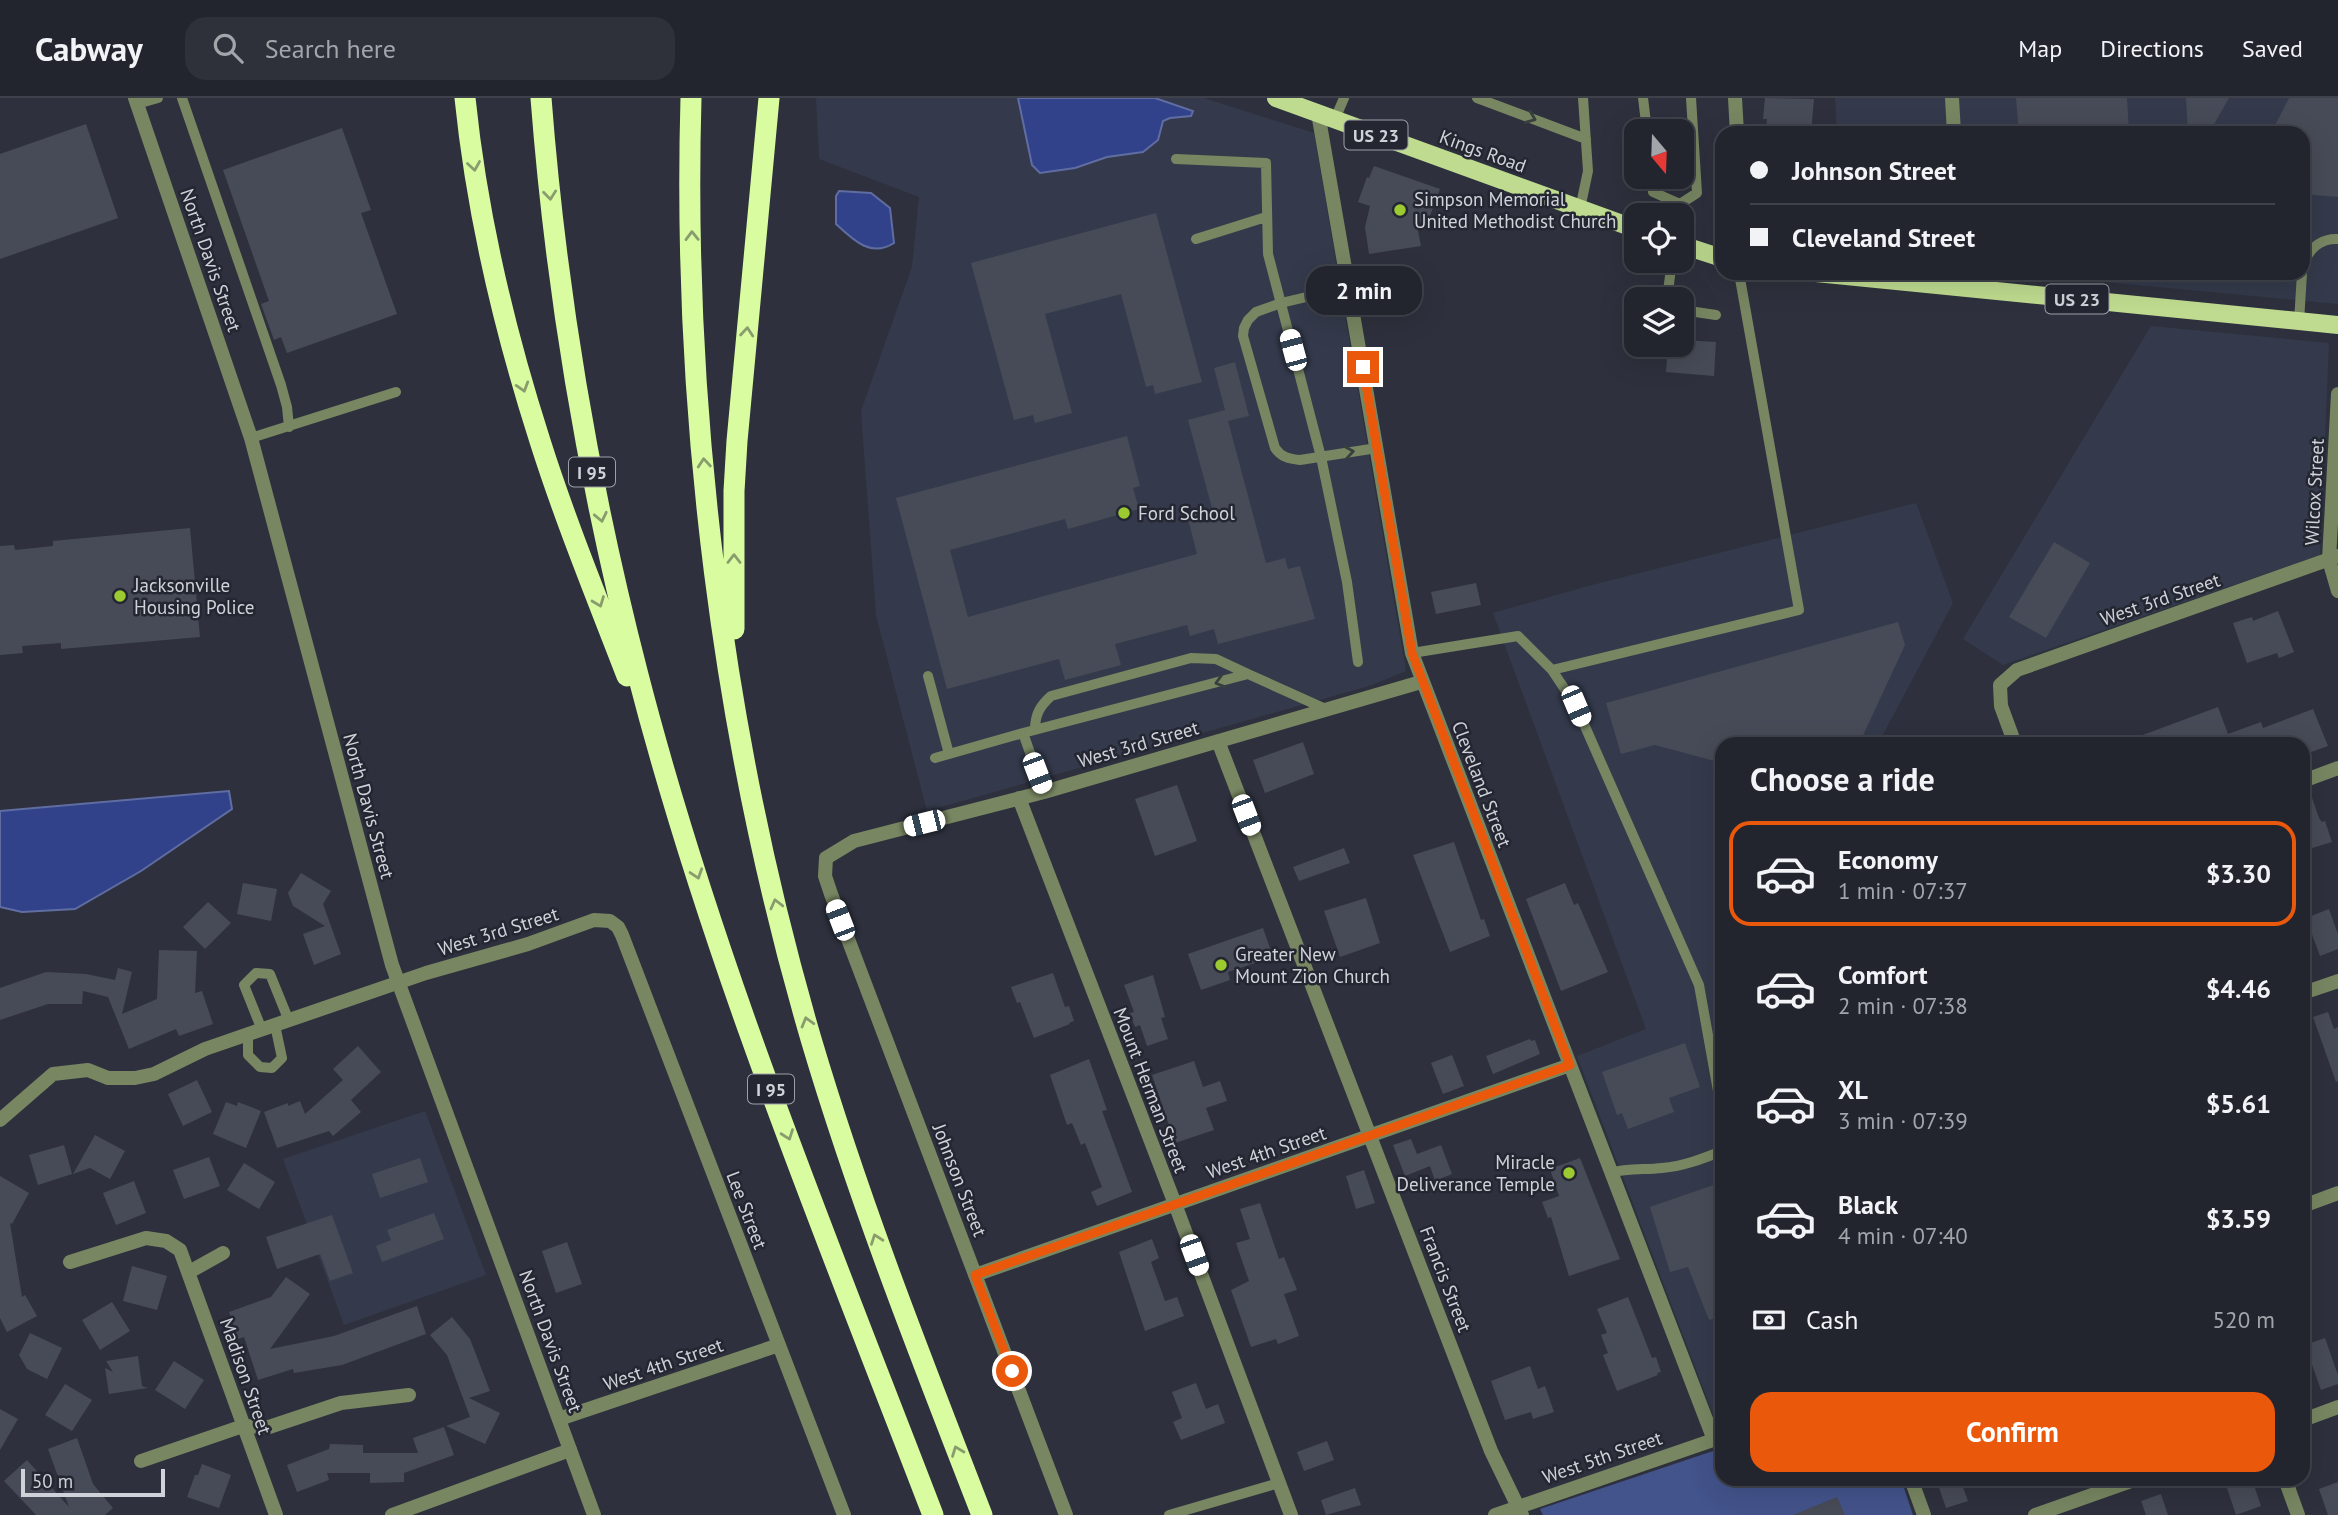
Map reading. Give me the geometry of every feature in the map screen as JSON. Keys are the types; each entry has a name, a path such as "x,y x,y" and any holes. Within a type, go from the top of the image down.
{"highway":[{"path":"465,98 486,234 519,374 555,485 676,809"},
{"name":"I 95","path":"541,98 550,197 568,333 592,471 638,676 676,809 765,1072 933,1515"},
{"path":"734,701 735,466 769,98"},
{"name":"I 95","path":"690,103 692,250 698,389 710,527 734,701 760,836 815,1052 875,1236 982,1515"}],"main road":[{"name":"Kings Road","path":"1276,98 1624,225"},
{"path":"1694,249 1715,256"},
{"name":"US 23","path":"1965,280 2338,326"}],"street":[{"path":"1735,98 1737,126"},
{"path":"1952,98 1954,126"},
{"name":"North Davis Street","path":"136,101 251,439 386,948 594,1515"},
{"name":"Cleveland Street","path":"1318,113 1412,653 1610,1173 1715,1431"},
{"name":"Wilcox Street","path":"2338,394 2334,558 2338,592"},
{"name":"West 3rd Street","path":"2012,737 2001,706 2000,685 2017,670 2334,558"},
{"name":"West 3rd Street","path":"826,858 854,841 1044,792 1421,682"},
{"name":"Francis Street","path":"1217,741 1491,1451 1520,1511"},
{"path":"2310,778 2338,768"},
{"name":"Mount Herman Street","path":"1018,799 1291,1515"},
{"name":"Johnson Street","path":"826,858 825,876 831,894 1066,1515"},
{"name":"West 3rd Street","path":"0,1120 53,1074 88,1070 108,1078 135,1078 154,1074 205,1049 398,983 540,940 594,920 610,921"},
{"name":"Lee Street","path":"610,921 622,935 844,1515"},
{"path":"2310,991 2338,981"},
{"name":"West 4th Street","path":"975,1275 1570,1065"},
{"path":"2310,1204 2338,1194"},
{"name":"Madison Street","path":"70,1262 146,1238 166,1241 180,1250 276,1515"},
{"path":"189,1272 223,1253"},
{"name":"West 4th Street","path":"559,1419 779,1345"},
{"path":"141,1461 243,1426 270,1427 341,1403 409,1395"},
{"path":"2310,1417 2338,1407"},
{"name":"West 5th Street","path":"1495,1515 1520,1511 1715,1439"},
{"path":"392,1515 570,1450"},
{"path":"1914,1486 1924,1515"},
{"path":"2035,1515 2117,1486"},
{"path":"2288,1486 2298,1515"}],"lane":[{"path":"136,101 158,98"},
{"path":"182,98 281,385 288,407 289,427"},
{"path":"1335,120 1344,98"},
{"path":"1477,98 1586,139"},
{"path":"1580,209 1588,171 1583,98"},
{"path":"1643,98 1646,119"},
{"path":"1691,98 1692,119"},
{"path":"1653,189 1653,192 1680,204 1697,193 1694,146"},
{"path":"1176,159 1266,163 1268,254 1321,457 1347,582 1358,662"},
{"path":"1196,239 1266,218"},
{"path":"2310,250 2331,239 2338,239"},
{"path":"1552,670 1799,610 1740,280"},
{"path":"2299,322 2302,280"},
{"path":"1349,287 1256,312 1248,320 1243,336 1279,454 1290,459 1377,448"},
{"path":"1694,312 1716,315"},
{"path":"251,439 396,392"},
{"path":"1412,653 1518,636 1552,670 1576,706 1699,985 1715,1074"},
{"path":"1035,730 1035,719 1041,705 1051,696 1191,658 1216,659 1328,710"},
{"path":"935,758 1248,674"},
{"path":"928,676 949,754"},
{"path":"1023,733 1044,792"},
{"path":"1610,1173 1627,1168 1661,1169 1694,1163 1715,1154"},
{"path":"1169,1515 1279,1483"}],"shaded area":[{"name":"Ford School","path":"816,98 1204,98 1314,133 1406,671 1372,685 927,811 876,615 861,411 912,267 919,197 819,159"},
{"path":"1018,98 1155,98 1193,111 1191,116 1163,121 1158,140 1143,152 1107,157 1075,168 1040,173 1032,165"},
{"path":"1835,98 2338,98 2338,304 2083,280 2310,280 2310,126 1837,126"},
{"path":"839,191 871,193 890,208 894,243 878,249 870,248 856,241 836,224 836,196"},
{"path":"2151,326 2329,343 2320,555 2003,665 1963,639"},
{"path":"1916,503 1953,603 1882,737 1715,737 1715,1420 1577,1056 1646,1029 1493,613 1588,586"},
{"path":"229,791 232,809 141,871 75,909 22,912 0,907 0,811"},
{"path":"425,1111 486,1275 344,1325 283,1159"},
{"path":"1715,1450 1715,1486 1903,1486 1913,1515 1543,1515 1540,1509"}],"building":[{"path":"1765,98 1814,99 1812,126 1766,126 1767,119 1763,119"},
{"path":"2016,98 2127,98 2129,126 2018,126"},
{"path":"2186,98 2229,98 2213,126 2188,126"},
{"path":"2289,98 2338,98 2338,197 2310,195 2310,126 2275,126"},
{"path":"86,124 118,218 0,259 0,154"},
{"path":"342,128 371,210 361,213 397,314 287,353 281,337 274,340 261,304 269,301 223,170"},
{"name":"Simpson Memorial United Methodist Church","path":"1374,166 1440,189 1427,224 1416,221 1421,246 1369,254 1365,227 1370,206 1358,202"},
{"path":"1156,213 1202,382 1155,394 1153,385 1146,387 1121,294 1045,314 1072,413 1035,423 1033,415 1014,420 971,263"},
{"path":"1694,341 1716,342 1714,376 1666,372 1667,357 1694,357"},
{"path":"1235,362 1249,416 1228,421 1266,563 1285,558 1288,569 1300,566 1315,619 1218,644 1214,629 1190,636 1187,625 1115,644 1121,665 1065,680 1059,659 947,689 896,498 1127,436 1140,486 1133,488 1139,509 1068,529 1065,519 950,550 968,617 1197,554 1187,515 1212,508 1188,420 1225,410 1214,368"},
{"path":"190,528 200,637 61,649 61,643 22,646 23,653 0,655 0,546 14,545 15,550 53,546 53,541"},
{"path":"2054,542 2090,563 2046,638 2009,617"},
{"path":"1476,583 1481,605 1436,614 1431,592"},
{"path":"2278,611 2294,652 2279,658 2277,653 2247,663 2233,623 2252,617 2253,621"},
{"path":"1898,622 1905,645 1862,737 1715,737 1715,761 1655,745 1621,754 1606,703"},
{"path":"2218,707 2228,734 2261,722 2263,728 2313,709 2328,746 2310,752 2310,737 2137,737"},
{"path":"1303,742 1314,774 1265,793 1253,760"},
{"path":"1177,785 1197,841 1155,856 1135,799"},
{"path":"2310,792 2319,818 2322,822 2325,821 2332,842 2310,849"},
{"path":"1454,842 1481,920 1484,919 1490,936 1450,952 1413,855"},
{"path":"1344,848 1350,863 1299,881 1293,867"},
{"path":"301,873 331,891 323,904 341,954 314,965 303,934 325,926 293,906 288,893"},
{"path":"243,883 277,889 271,921 237,914"},
{"path":"1565,883 1574,905 1578,903 1608,972 1561,991 1526,899"},
{"path":"1366,898 1380,943 1340,957 1324,911"},
{"path":"208,902 231,923 205,949 183,927"},
{"path":"2329,909 2338,934 2338,949 2320,956 2310,929 2310,916"},
{"name":"Greater New Mount Zion Church","path":"1263,928 1273,957 1228,972 1230,980 1201,990 1188,954"},
{"path":"159,950 197,951 195,993 202,991 213,1024 179,1036 176,1029 129,1049 108,997 83,991 82,1004 48,1004 0,1020 0,988 46,972 86,974 115,980 118,968 132,972 122,1014 157,999"},
{"path":"1053,973 1065,1007 1069,1006 1074,1021 1034,1038 1011,987"},
{"path":"1153,975 1168,1039 1147,1046 1140,1025 1135,1027 1130,1013 1134,1012 1124,985"},
{"path":"2328,1012 2334,1029 2338,1027 2336,1082 2313,1017"},
{"path":"1530,1039 1535,1040 1540,1054 1493,1074 1486,1056"},
{"path":"1685,1043 1700,1087 1669,1098 1674,1112 1628,1129 1622,1113 1617,1115 1602,1072"},
{"path":"358,1046 381,1072 351,1100 361,1112 333,1136 329,1131 277,1148 264,1112 300,1101 305,1114 343,1080 333,1069"},
{"path":"1452,1055 1464,1086 1443,1094 1431,1063"},
{"path":"1089,1059 1107,1110 1102,1111 1132,1192 1097,1206 1091,1192 1102,1187 1085,1143 1081,1145 1072,1123 1067,1125 1050,1075"},
{"path":"1194,1061 1203,1087 1220,1081 1227,1101 1206,1108 1214,1130 1175,1143 1152,1075"},
{"path":"197,1080 212,1112 183,1126 168,1094"},
{"path":"226,1102 237,1106 238,1102 261,1111 246,1148 213,1134"},
{"path":"95,1135 125,1151 110,1179 90,1168 73,1174"},
{"path":"1411,1139 1417,1154 1441,1145 1452,1174 1435,1181 1430,1166 1405,1176 1393,1145"},
{"path":"64,1145 72,1174 38,1185 29,1155"},
{"path":"209,1157 220,1186 184,1199 173,1170"},
{"path":"420,1158 428,1182 380,1198 372,1174"},
{"path":"1580,1158 1620,1259 1569,1276 1551,1217 1548,1218 1542,1202 1559,1196 1550,1169"},
{"path":"244,1163 275,1182 259,1209 227,1190"},
{"path":"1364,1170 1375,1203 1356,1209 1346,1176"},
{"path":"0,1176 29,1193 12,1224 10,1223 22,1297 25,1295 37,1316 7,1332 0,1318"},
{"path":"134,1181 146,1213 116,1225 103,1193"},
{"path":"1715,1184 1715,1318 1709,1320 1688,1267 1670,1272 1650,1207"},
{"path":"1260,1203 1279,1259 1284,1257 1297,1290 1284,1294 1299,1336 1278,1344 1276,1339 1251,1347 1231,1290 1249,1281 1236,1243 1250,1239 1240,1209"},
{"path":"434,1213 444,1239 382,1262 376,1246 391,1240 387,1230"},
{"path":"332,1215 353,1273 330,1281 320,1254 277,1269 266,1237"},
{"path":"1152,1239 1159,1258 1151,1262 1165,1301 1177,1297 1184,1316 1145,1331 1119,1252"},
{"path":"567,1242 582,1284 556,1293 542,1251"},
{"path":"132,1266 167,1276 157,1310 123,1301"},
{"path":"286,1277 310,1294 270,1349 334,1336 417,1306 426,1334 342,1365 294,1373 293,1369 258,1380 244,1337 238,1339 229,1312 271,1297"},
{"path":"1628,1297 1652,1358 1656,1357 1661,1372 1617,1391 1603,1355 1608,1353 1601,1335 1607,1333 1597,1309"},
{"path":"112,1302 130,1331 100,1350 82,1320"},
{"path":"452,1317 470,1339 490,1391 469,1398 500,1413 485,1444 446,1426 470,1417 447,1355 430,1335"},
{"path":"30,1333 62,1348 47,1379 27,1369 19,1355"},
{"path":"2325,1338 2338,1375 2338,1384 2321,1390 2310,1359 2310,1343"},
{"path":"138,1356 142,1386 148,1388 109,1394 105,1368 113,1372 106,1361"},
{"path":"174,1361 204,1380 185,1409 155,1390"},
{"path":"1530,1366 1538,1389 1545,1386 1554,1412 1533,1419 1531,1412 1505,1420 1491,1381"},
{"path":"1196,1383 1206,1409 1218,1404 1225,1423 1181,1440 1173,1422 1182,1418 1172,1392"},
{"path":"65,1384 92,1400 72,1431 45,1415"},
{"path":"0,1409 18,1419 0,1450"},
{"path":"444,1427 454,1455 404,1473 404,1482 370,1483 370,1473 327,1473 329,1480 297,1492 287,1465 329,1449 330,1444 363,1445 363,1453 418,1453 413,1438"},
{"path":"77,1438 93,1484 113,1508 105,1515 36,1515 4,1481 27,1460 69,1507 48,1449"},
{"path":"1327,1441 1334,1460 1304,1471 1297,1452"},
{"path":"202,1464 231,1475 219,1508 187,1497"},
{"path":"2338,1482 2338,1515 2328,1515 2319,1489"},
{"path":"1938,1486 1963,1486 1968,1501 1946,1508"},
{"path":"2226,1486 2254,1486 2261,1506 2236,1515"},
{"path":"1355,1488 1361,1505 1326,1515 1321,1500"},
{"path":"2161,1494 2168,1515 2146,1515 2141,1501"},
{"path":"1837,1497 1845,1515 1793,1515"}],"place":[{"name":"Simpson Memorial United Methodist Church","path":"1400,210"},
{"name":"Ford School","path":"1124,513"},
{"name":"Jacksonville Housing Police","path":"120,596"},
{"name":"Greater New Mount Zion Church","path":"1221,965"},
{"name":"Miracle Deliverance Temple","path":"1569,1173"}],"route":[{"path":"1012,1371 975,1275 1570,1065 1412,653 1363,367"}]}
